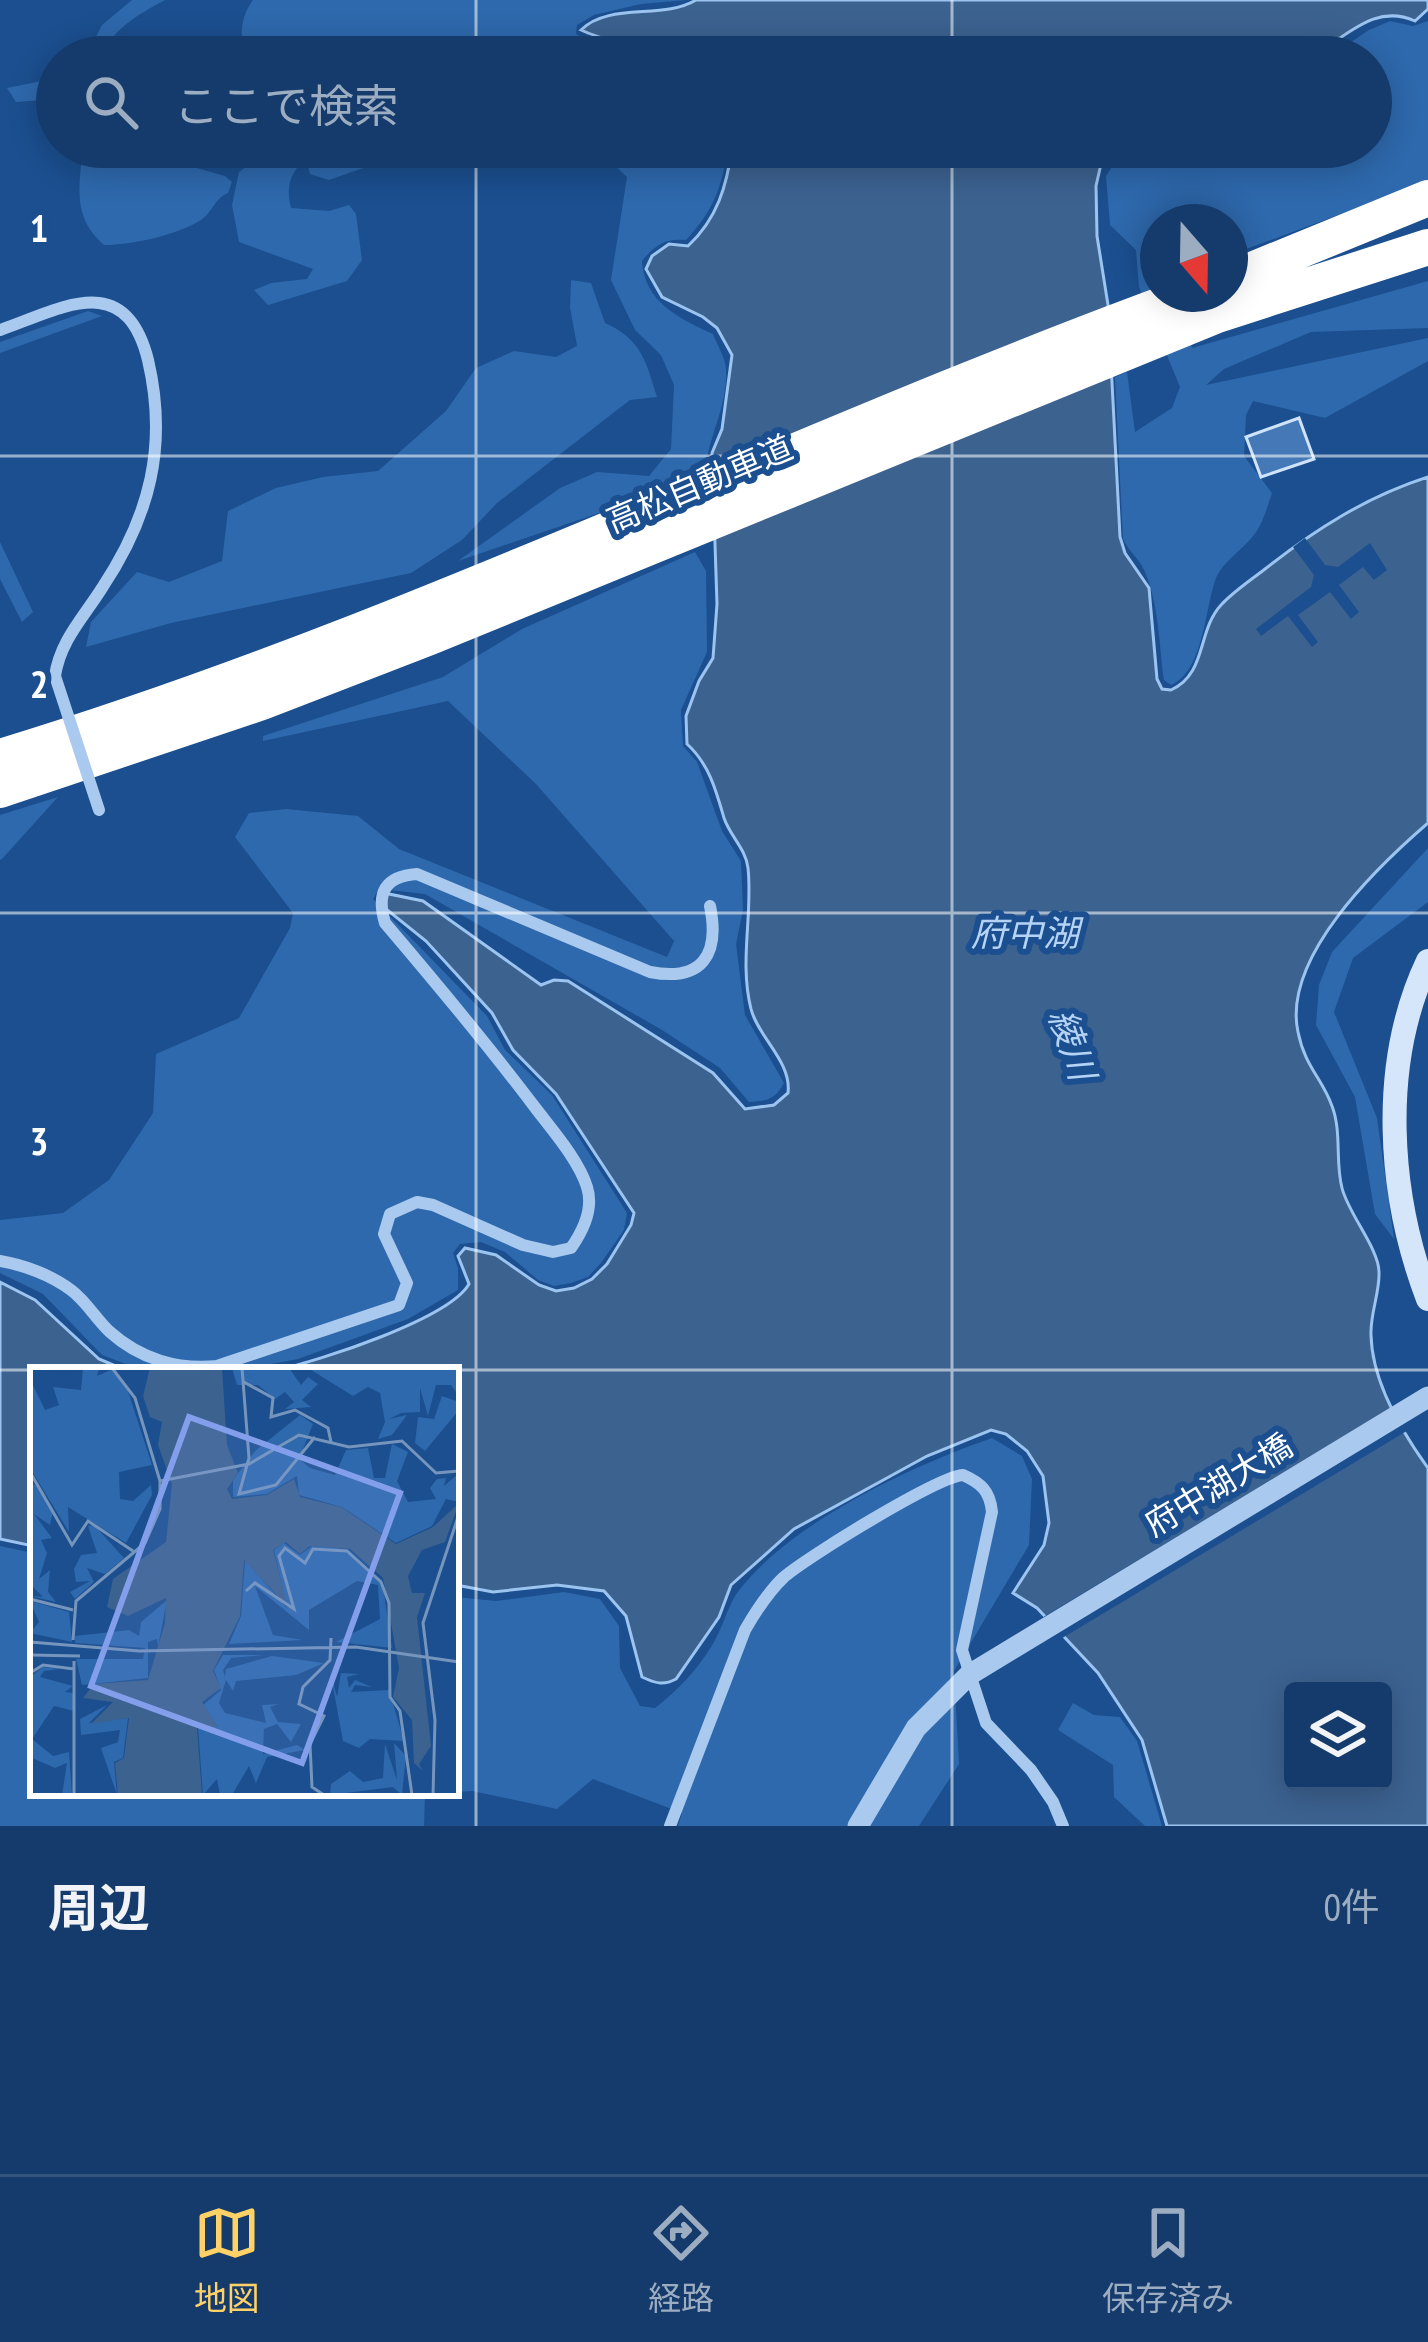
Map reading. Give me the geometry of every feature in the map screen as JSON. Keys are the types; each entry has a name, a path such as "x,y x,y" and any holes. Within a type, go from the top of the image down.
{"highway":[{"path":"1248,272 1428,198"},
{"path":"1248,273 1428,213"},
{"name":"高松自動車道","path":"0,790 284,694 652,529 1151,325 1217,315 1428,247"},
{"name":"高松自動車道","path":"1151,325 1168,312"},
{"name":"高松自動車道","path":"0,757 251,674 652,529"}],"main road":[{"path":"1428,961 1399,1059 1395,1133 1402,1209 1428,1299"}],"street":[{"path":"0,330 84,300 105,304 124,311 135,325 154,385 158,457 136,528 105,584 58,651 55,676 99,810"},
{"path":"209,1367 399,1305 407,1282 384,1234 390,1214 417,1202 523,1245 553,1252 571,1248 586,1219 587,1186 554,1132 478,1032 385,923 379,904 386,886 400,875 417,874 650,972 673,976 694,971 710,953 716,932 710,906"},
{"path":"0,1261 48,1276 74,1292 111,1333 134,1349 186,1367"},
{"name":"府中湖大橋","path":"858,1826 916,1728 969,1675 1428,1397"},
{"path":"670,1826 745,1630 759,1605 785,1576 809,1560 934,1483 963,1474 983,1486 992,1512 962,1650 969,1675 986,1723 1030,1770 1063,1826"}],"shaded area":[{"path":"132,0 165,0 114,36 96,36 102,25"},
{"path":"253,0 686,0 594,15 577,25 580,36 242,36"},
{"path":"1390,21 1413,26 1428,21 1428,182 1248,248 1248,204 1140,204 1140,289 1136,250 1110,225 1106,176 1111,168 1392,168 1392,36 1360,36"},
{"path":"36,82 36,101 16,102 7,88"},
{"path":"81,168 197,168 232,182 228,193 191,225 154,238 104,245 87,224 79,188"},
{"path":"244,168 297,168 290,181 291,208 329,211 349,205 356,214 362,260 347,281 268,305 254,290 307,279 313,269 239,242 232,205 239,172"},
{"path":"308,168 363,168 329,180 310,174"},
{"path":"617,168 724,168 715,197 696,229 686,240 661,244 642,261 649,288 657,298 713,334 725,361 724,396 705,472 458,561 560,488 597,472 649,476 671,449 674,385 661,355 635,330 611,280 627,177"},
{"path":"571,280 591,283 605,323 634,344 657,397 630,400 497,503 462,540 411,573 171,623 86,647 91,622 137,572 169,582 222,561 228,511 276,488 378,471 446,411 476,368 514,351 556,357 577,346"},
{"path":"1428,281 1428,328 1311,332 1224,369 1206,385 1428,338 1428,361 1325,418 1253,401 1246,415 1244,456 1272,493 1258,529 1218,574 1196,654 1182,678 1171,685 1164,680 1150,585 1123,539 1115,377 1127,372 1135,432 1172,408 1180,387 1149,312 1180,312 1192,348"},
{"path":"88,311 102,316 0,353 0,342"},
{"path":"0,542 33,612 22,622 0,579"},
{"path":"695,552 706,571 707,652 681,710 683,746 697,762 722,831 741,861 743,910 736,944 745,1015 784,1083 773,1096 749,1102 720,1068 662,1030 425,894 379,889 373,899 487,1016 505,1050 552,1095 627,1213 624,1230 588,1277 554,1286 538,1280 505,1252 481,1242 460,1244 453,1253 458,1290 408,1319 298,1359 256,1367 134,1367 102,1355 43,1294 0,1273 0,1220 63,1213 109,1180 153,1113 156,1054 239,1018 290,928 293,913 235,837 249,813 286,809 358,816 399,849 667,957 674,941 536,784 448,701 263,741 263,736 443,677 522,629"},
{"path":"58,797 2,859 0,860 0,815"},
{"path":"1428,848 1428,902 1353,958 1334,1012 1377,1118 1394,1239 1375,1214 1355,1097 1316,1025 1319,985 1332,952"},
{"path":"992,1438 1022,1456 1032,1479 1029,1545 954,1671 959,1764 919,1826 678,1826 682,1813 593,1779 557,1809 459,1792 459,1597 496,1601 564,1592 600,1599 619,1626 620,1668 640,1706 655,1708 705,1656 740,1589 763,1564 856,1498"},
{"path":"0,1546 30,1552 30,1796 425,1796 424,1826 0,1826"},
{"path":"1073,1703 1094,1715 1120,1717 1137,1741 1162,1826 1145,1826 1114,1797 1113,1765 1058,1730"}],"water":[{"path":"696,0 1428,0 1428,9 1415,21 1386,16 1344,36 597,36 581,30 606,16 683,6"},
{"name":"府中湖","path":"728,168 1100,168 1097,236 1108,305 1120,537 1149,588 1157,679 1162,689 1171,690 1191,674 1213,615 1237,590 1342,516 1428,477 1428,823 1338,917 1304,974 1297,1004 1301,1044 1335,1116 1342,1188 1378,1263 1371,1335 1377,1370 1399,1422 1428,1468 1428,1826 1167,1826 1142,1740 1098,1673 1037,1608 1013,1593 1044,1545 1049,1523 1043,1476 1027,1451 1006,1434 991,1430 927,1456 794,1529 731,1585 719,1617 676,1679 659,1683 642,1677 626,1616 604,1591 557,1585 493,1592 459,1586 459,1367 288,1367 411,1324 457,1297 469,1284 458,1256 465,1248 496,1255 539,1285 556,1291 574,1288 607,1264 634,1213 556,1094 513,1050 492,1013 426,941 386,909 384,893 423,901 541,985 568,981 713,1073 745,1109 774,1105 788,1093 785,1071 751,1009 747,861 727,825 706,769 687,744 686,716 713,658 717,604 712,453 722,429 732,355 717,328 662,297 646,269 652,256 669,244 688,246 719,201"},
{"path":"0,1282 35,1300 99,1359 118,1367 30,1367 30,1545 0,1539"}],"pier":[{"path":"1305,538 1325,565 1338,567 1370,543 1387,570 1374,580 1363,567 1339,585 1359,612 1351,619 1330,592 1298,615 1318,642 1312,647 1288,616 1261,636 1256,629 1311,587 1314,575 1293,547"},
{"path":"1398,1404 1410,1429 1059,1640 1040,1619"}],"building":[{"path":"1299,418 1314,459 1261,477 1246,437"}],"water label":[{"name":"綾川","path":"1073,1044"}]}
